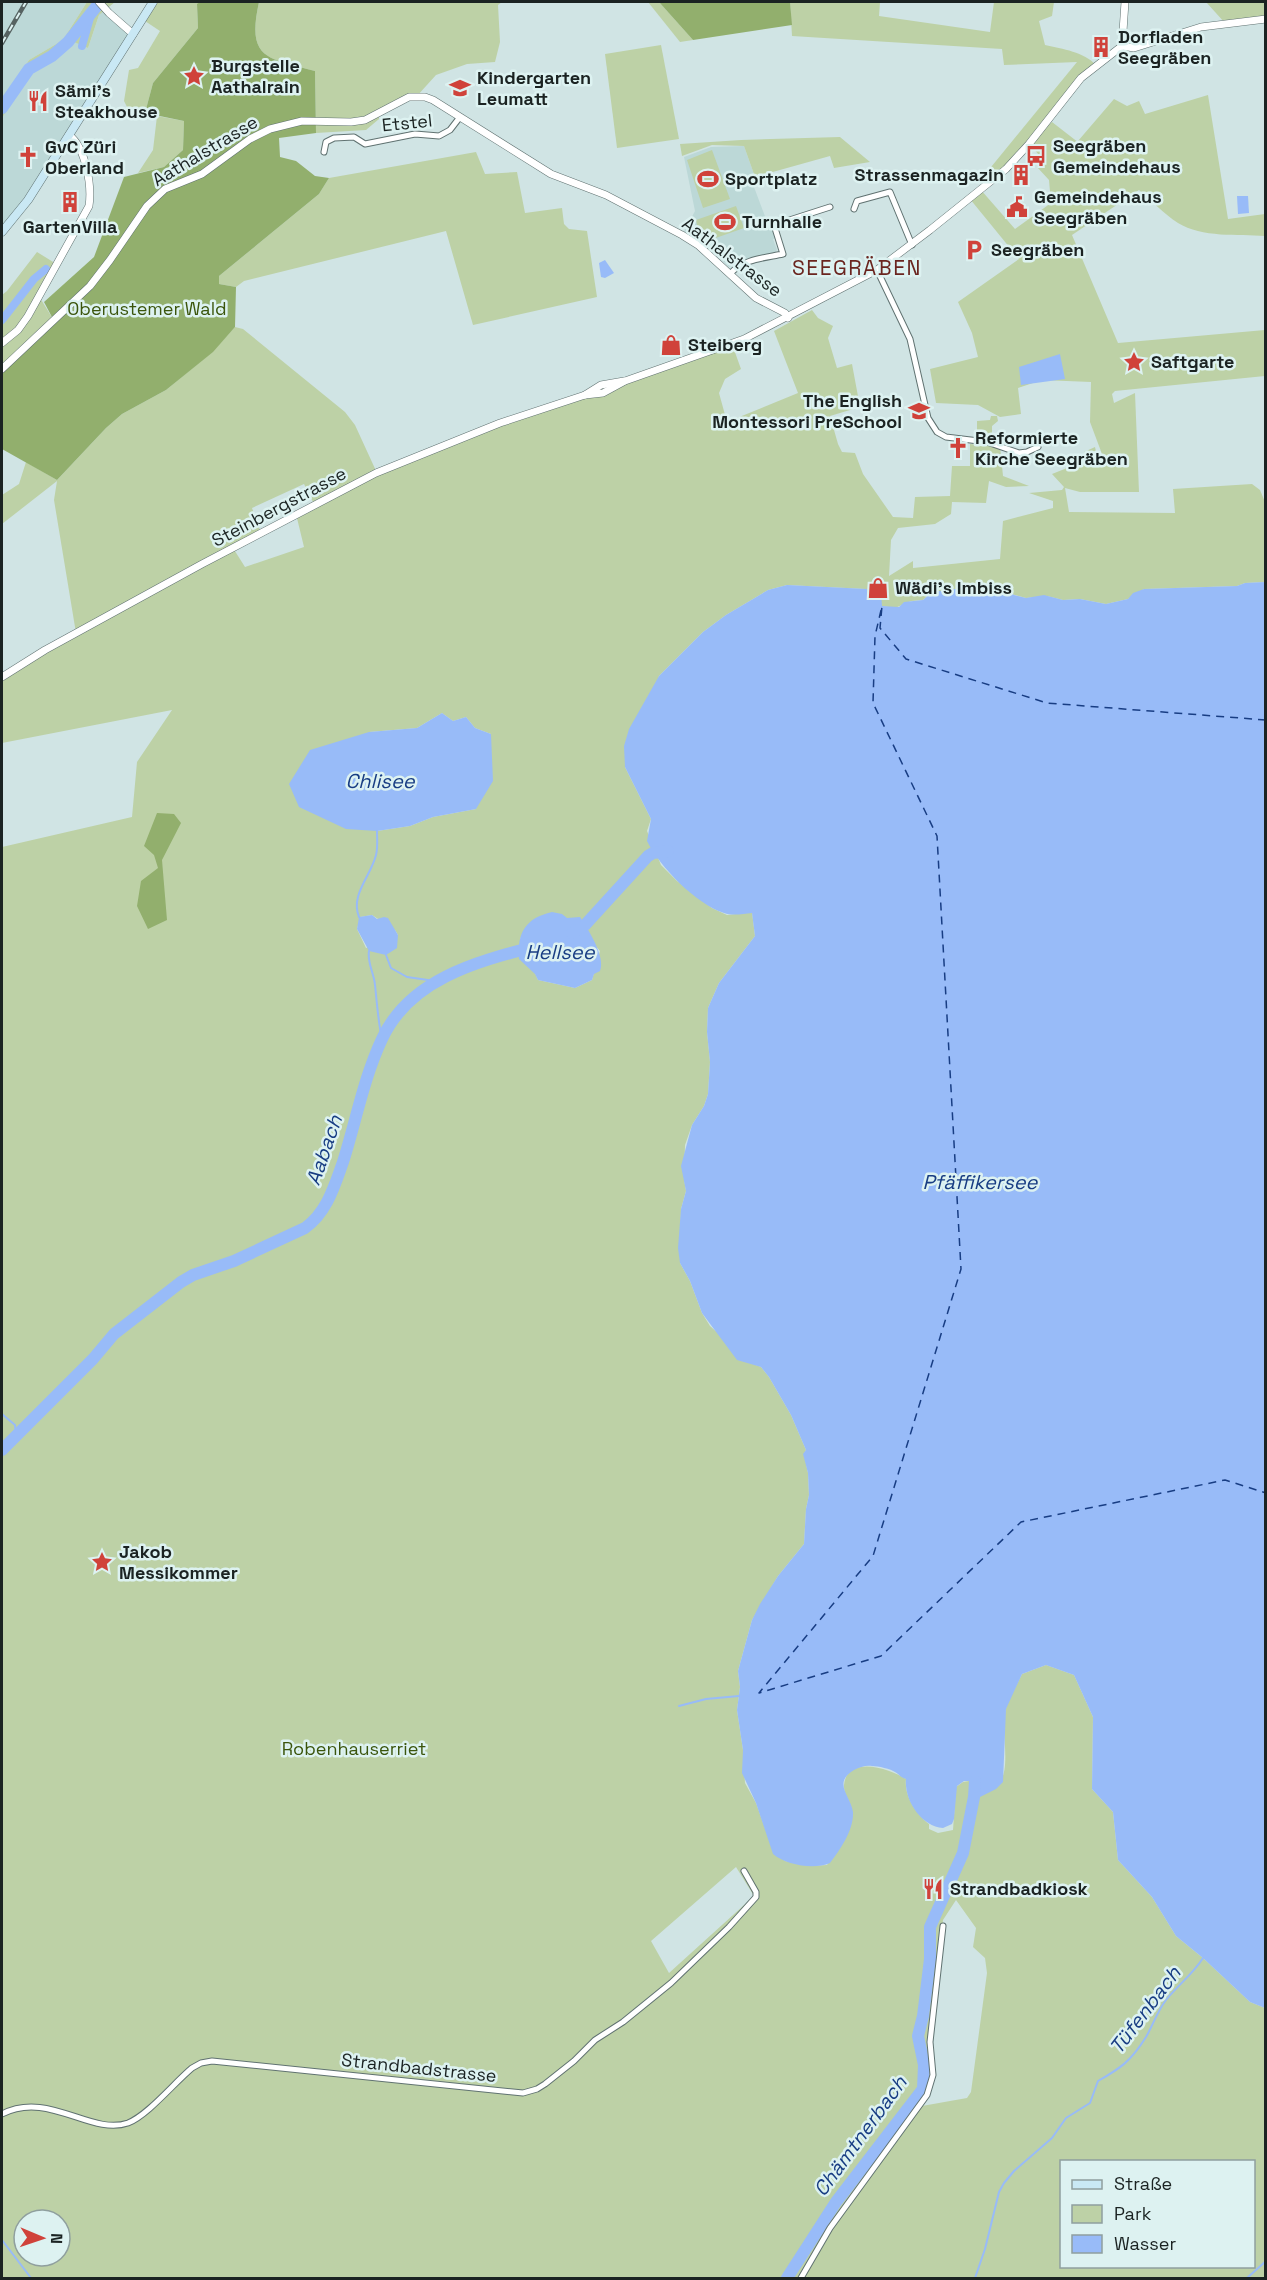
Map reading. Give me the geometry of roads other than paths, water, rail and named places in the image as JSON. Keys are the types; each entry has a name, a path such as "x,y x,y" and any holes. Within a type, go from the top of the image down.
{"main road":[{"path":"2,232 24,206 153,2"}],"street":[{"path":"99,2 133,34"},
{"path":"1125,2 1122,46 1134,48 1201,27 1266,19"},
{"name":"Steinbergstrasse","path":"2,677 45,650 376,473 460,438 585,395 603,393 625,381 744,339 877,270 912,245 1006,168 1029,144 1081,78 1122,46"},
{"name":"Aathalstrasse","path":"2,369 90,286 159,193 202,174 258,135 296,122 365,120 409,97 417,96 433,100 551,174 606,195 698,245 756,298 785,313 788,318"},
{"name":"Etstel","path":"324,152 326,142 334,138 354,137 365,144 415,134 439,136 450,130 460,117"},
{"path":"2,343 18,330 28,316 89,206 90,192 83,153 77,141 69,135"},
{"path":"854,209 857,201 890,192 912,245"},
{"path":"730,274 737,266 783,254 774,225 830,207"},
{"path":"877,270 910,339 928,418 933,429 946,436 987,442 1019,453 1029,452 1038,447"},
{"name":"Strandbadstrasse","path":"2,2114 32,2106 111,2125 124,2124 142,2114 192,2068 212,2061 523,2093 537,2090 574,2061 595,2040 623,2022 671,1983 755,1899 756,1892 744,1870"},
{"path":"801,2278 830,2228 927,2095 933,2075 930,2042 943,1926"}],"water":[{"path":"1237,196 1248,196 1249,213 1238,214"},
{"path":"605,260 614,273 605,278 601,277 599,263"},
{"path":"1060,354 1065,379 1021,385 1019,367"},
{"name":"Pfäffikersee","path":"1266,582 1265,2008 1250,2002 1176,1936 1152,1897 1118,1860 1113,1812 1092,1789 1093,1717 1074,1675 1046,1665 1022,1674 1006,1709 1003,1782 996,1789 978,1798 972,1795 969,1781 964,1781 957,1786 952,1824 943,1828 921,1817 911,1803 906,1779 888,1769 865,1766 854,1770 844,1780 844,1790 852,1806 853,1819 846,1839 830,1863 816,1866 800,1865 785,1861 773,1854 756,1803 742,1773 743,1750 737,1710 740,1687 738,1671 752,1620 760,1604 778,1576 804,1544 809,1495 808,1473 803,1454 806,1450 791,1415 769,1377 761,1367 737,1360 702,1313 690,1281 680,1263 678,1248 681,1209 686,1191 681,1166 692,1125 704,1106 708,1094 710,1062 707,1032 708,1008 719,983 755,936 752,913 724,913 702,902 661,862 647,841 651,819 625,767 624,746 629,729 659,676 703,632 768,590 787,585 867,589 867,593 881,593 882,606 899,607 904,602 923,600 932,592 963,588 975,590 990,585 1003,586 1014,595 1026,598 1044,595 1063,600 1080,599 1106,604 1128,599 1133,593 1144,589 1237,586 1245,583"},
{"name":"Chlisee","path":"442,713 453,721 466,717 475,728 491,734 493,781 476,809 433,817 410,826 377,831 346,829 299,807 289,784 310,750 369,732 417,728"},
{"name":"Hellsee","path":"552,912 562,914 567,918 580,917 601,958 600,971 594,974 592,980 575,988 538,980 535,974 519,959 520,941 525,928 536,918"},
{"path":"372,915 377,919 388,918 398,935 397,948 386,955 369,951 357,929 359,917"}],"waterway":[{"name":"Aabach","path":"2,108 29,69 52,56 68,42 96,7"},
{"path":"82,46 92,11"},
{"path":"2,320 34,279 46,269"},
{"path":"359,917 357,901 376,855 377,831"},
{"name":"Aabach","path":"572,933 585,925 648,856 668,851"},
{"name":"Aabach","path":"2,1450 93,1359 114,1334 181,1282 193,1275 234,1261 305,1228 313,1222 333,1190 370,1068 382,1039 394,1019 409,1002 446,976 489,959 533,947"},
{"path":"369,951 382,1039"},
{"path":"386,955 391,968 407,977 435,981"},
{"path":"2,1414 15,1425 16,1436"},
{"path":"679,1706 706,1699 739,1696"},
{"name":"Chämtnerbach","path":"787,2278 836,2202 923,2089 924,2065 918,2036 923,2016 930,1959 930,1927 963,1853 975,1781"},
{"name":"Tüfenbach","path":"975,2278 985,2249 999,2192 1004,2183 1014,2171 1052,2138 1066,2118 1090,2103 1098,2081 1130,2058 1146,2037 1166,2000 1203,1958"},
{"path":"2,2240 31,2278"},
{"path":"1247,2278 1266,2261"}],"railway":[{"path":"2,43 26,2"}],"place":[{"name":"Dorfladen Seegräben","path":"1101,47"},
{"name":"Burgstelle Aathalrain","path":"194,76"},
{"name":"Kindergarten Leumatt","path":"460,88"},
{"name":"Sämi's Steakhouse","path":"38,101"},
{"name":"Seegräben Gemeindehaus","path":"1036,156"},
{"name":"GvC Züri Oberland","path":"28,157"},
{"name":"Strassenmagazin","path":"1021,175"},
{"name":"Sportplatz","path":"708,179"},
{"name":"GartenVilla","path":"70,202"},
{"name":"Gemeindehaus Seegräben","path":"1017,207"},
{"name":"Turnhalle","path":"725,222"},
{"name":"Seegräben","path":"974,250"},
{"name":"Steiberg","path":"671,345"},
{"name":"Saftgarte","path":"1134,362"},
{"name":"The English Montessori PreSchool","path":"919,411"},
{"name":"Reformierte Kirche Seegräben","path":"958,448"},
{"name":"Wädi's Imbiss","path":"878,588"},
{"name":"Jakob Messikommer","path":"102,1562"},
{"name":"Strandbadkiosk","path":"933,1889"}],"district":[{"name":"SEEGRÄBEN","path":"857,268"}],"park label":[{"name":"Oberustemer Wald","path":"147,309"},
{"name":"Robenhauserriet","path":"354,1749"}]}
